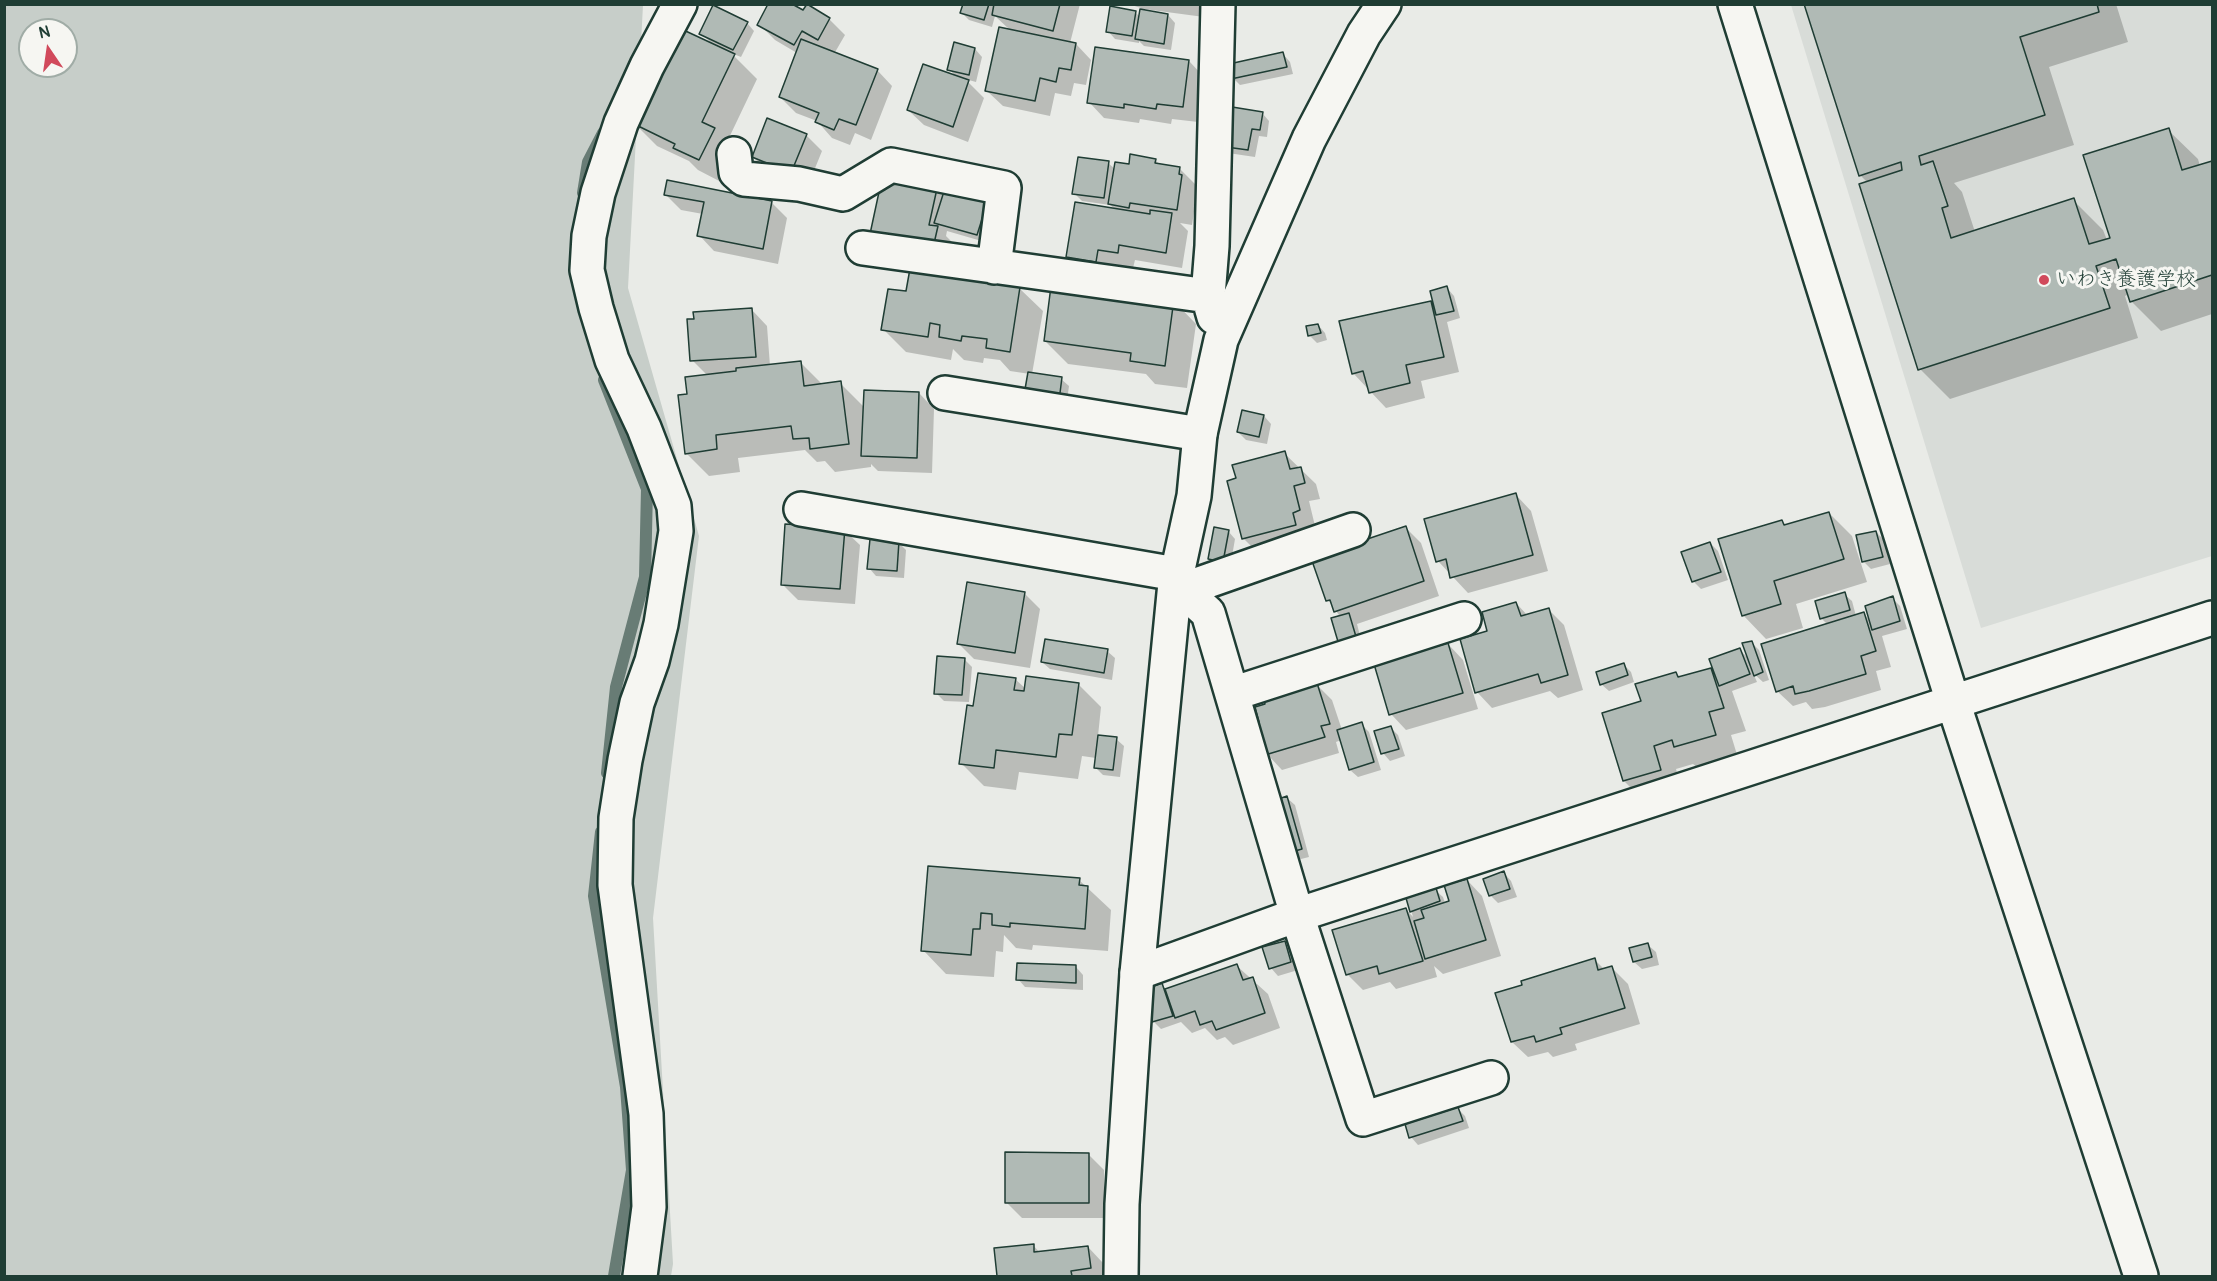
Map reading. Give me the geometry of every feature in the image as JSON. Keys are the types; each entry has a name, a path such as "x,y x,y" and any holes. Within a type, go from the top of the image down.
{"street":[{"path":"640,1276 649,1206 646,1114 615,885 616,818 637,703 652,662 661,624 676,531 674,506 644,428 612,360 587,270 589,237 598,193 621,123 647,66 680,4"},
{"path":"1218,4 1212,246 1208,296 1221,340"},
{"path":"1121,1276 1122,1204 1137,973 1178,582 1194,496 1200,434 1221,340 1309,139 1364,34 1384,4"},
{"path":"1735,4 1953,702 2141,1276"},
{"path":"734,154 736,172 744,179 799,184 843,194 891,165 1004,188 994,267"},
{"path":"863,248 1208,296"},
{"path":"945,393 1200,434"},
{"path":"801,509 1178,582 1353,530"},
{"path":"1178,582 1208,613 1297,915 1364,1119 1491,1078"},
{"path":"1137,973 1297,915 2212,618"},
{"path":"1232,694 1464,619"}],"shaded area":[{"path":"5,5 643,5 628,288 699,536 653,918 673,1264 671,1276 5,1276"},
{"name":"いわき養護学校","path":"1791,5 2212,5 2212,556 1981,628"}],"building":[{"path":"768,4 792,4 803,10 807,4 830,18 818,40 802,31 794,45 757,25"},
{"path":"963,4 989,4 984,20 960,13"},
{"path":"994,4 1060,4 1053,31 992,15"},
{"path":"1804,4 2097,4 2099,12 2020,37 2045,115 1919,156 1921,165 1933,161 1948,206 1942,208 1951,238 2074,198 2089,244 2110,238 2083,155 2169,128 2182,170 2212,161 2212,275 2130,302 2116,259 2096,266 2110,308 1918,370 1859,184 1902,170 1901,162 1859,176"},
{"path":"713,5 748,22 733,50 699,34"},
{"path":"1110,6 1136,11 1132,36 1106,32"},
{"path":"1140,9 1168,14 1164,44 1135,39"},
{"path":"677,27 735,54 702,122 715,128 699,160 673,148 675,144 632,123"},
{"path":"999,27 1076,43 1071,70 1059,68 1056,82 1040,78 1035,101 985,91"},
{"path":"801,39 878,69 856,125 839,119 834,130 815,122 819,113 779,97"},
{"path":"954,42 975,48 969,75 947,70"},
{"path":"1095,47 1189,60 1183,107 1157,104 1156,109 1124,104 1124,108 1087,103"},
{"path":"1283,52 1287,67 1231,79 1229,64"},
{"path":"923,64 969,80 953,127 907,110"},
{"path":"1226,106 1263,112 1260,130 1252,129 1248,150 1219,146"},
{"path":"767,118 807,134 791,173 752,157"},
{"path":"1130,154 1156,159 1155,163 1180,167 1179,174 1182,175 1177,210 1130,203 1129,208 1108,204 1115,162 1129,164"},
{"path":"1078,157 1109,161 1104,198 1072,194"},
{"path":"882,178 938,184 929,225 938,226 933,248 870,234"},
{"path":"667,180 772,201 763,249 697,236 704,202 664,195"},
{"path":"946,185 989,197 977,235 934,223"},
{"path":"1075,202 1150,214 1150,210 1172,213 1166,253 1119,245 1118,253 1098,250 1096,262 1066,257"},
{"path":"911,263 962,277 1020,287 1010,352 986,348 987,339 962,336 961,341 939,337 940,325 930,323 928,337 881,330 888,289 906,291"},
{"path":"1051,286 1086,291 1085,296 1101,298 1102,289 1174,299 1165,366 1130,361 1131,353 1044,341"},
{"path":"1447,286 1454,311 1436,315 1430,291"},
{"path":"1431,301 1444,357 1406,365 1410,383 1369,393 1363,371 1352,374 1339,321"},
{"path":"752,308 756,357 690,361 687,319 694,319 693,312"},
{"path":"1318,324 1321,333 1308,336 1306,326"},
{"path":"801,361 804,386 841,381 849,444 810,449 809,438 793,439 791,426 716,435 717,449 685,454 678,395 687,394 685,377 736,371 736,368"},
{"path":"1028,372 1062,377 1059,401 1024,395"},
{"path":"864,390 919,392 917,458 861,456"},
{"path":"1242,410 1264,415 1259,437 1237,432"},
{"path":"1285,451 1290,469 1301,467 1305,483 1294,486 1300,510 1293,513 1296,525 1242,539 1227,481 1236,478 1232,465"},
{"path":"1516,493 1533,555 1450,578 1446,559 1436,562 1424,519"},
{"path":"1829,512 1844,559 1774,581 1781,604 1742,616 1718,539 1782,520 1784,525"},
{"path":"785,524 845,528 840,589 781,585"},
{"path":"1406,526 1424,581 1334,612 1330,600 1326,601 1311,558"},
{"path":"1214,527 1229,530 1223,562 1208,559"},
{"path":"1876,531 1883,557 1862,562 1856,535"},
{"path":"870,539 899,541 897,571 867,569"},
{"path":"1710,542 1721,572 1692,582 1681,552"},
{"path":"967,582 1025,592 1015,653 957,644"},
{"path":"1845,592 1850,610 1820,619 1815,601"},
{"path":"1893,596 1900,621 1872,630 1865,606"},
{"path":"1516,602 1521,616 1549,608 1568,675 1541,683 1538,674 1475,693 1460,639 1487,631 1482,612"},
{"path":"1864,612 1876,651 1861,656 1866,674 1795,694 1793,686 1776,692 1761,644"},
{"path":"1349,613 1357,640 1339,645 1331,618"},
{"path":"1045,639 1108,649 1104,673 1041,662"},
{"path":"1752,641 1763,672 1754,676 1742,643"},
{"path":"1448,643 1463,693 1389,715 1374,664"},
{"path":"1740,648 1750,674 1719,686 1709,659"},
{"path":"937,656 965,658 962,695 934,694"},
{"path":"1624,663 1628,675 1600,685 1596,672"},
{"path":"1711,668 1724,708 1709,712 1716,735 1674,747 1672,740 1654,746 1661,770 1623,781 1602,713 1641,701 1635,684 1676,672 1678,677"},
{"path":"978,673 1016,678 1014,690 1024,691 1026,676 1079,683 1072,735 1059,734 1056,757 996,750 994,768 959,764 967,705 973,706"},
{"path":"1317,683 1330,724 1321,726 1325,737 1265,755 1256,724 1259,722 1255,707 1265,704 1264,699"},
{"path":"1362,722 1374,762 1349,770 1337,730"},
{"path":"1391,726 1399,749 1381,754 1374,731"},
{"path":"1098,735 1117,737 1113,770 1094,768"},
{"path":"1287,796 1302,849 1288,853 1273,801"},
{"path":"928,866 1080,878 1079,885 1088,886 1085,929 1010,923 1010,927 992,925 992,914 981,913 980,929 973,929 971,955 921,951"},
{"path":"1504,871 1510,889 1489,896 1483,879"},
{"path":"1467,879 1486,940 1425,959 1414,921 1424,918 1421,910 1449,901 1444,885"},
{"path":"1436,888 1440,901 1410,912 1406,898"},
{"path":"1406,908 1423,961 1379,974 1377,966 1346,975 1332,930"},
{"path":"1285,941 1291,962 1269,969 1262,947"},
{"path":"1648,943 1652,957 1633,962 1629,948"},
{"path":"1595,958 1598,970 1612,966 1625,1008 1560,1028 1562,1034 1536,1042 1534,1036 1511,1042 1495,993 1522,985 1521,981"},
{"path":"1017,963 1076,965 1076,983 1016,980"},
{"path":"1237,964 1243,980 1253,977 1265,1013 1216,1030 1212,1021 1200,1025 1195,1011 1175,1018 1165,989"},
{"path":"1162,983 1173,1016 1152,1022 1151,987"},
{"path":"1458,1107 1463,1121 1409,1138 1405,1124"},
{"path":"1005,1152 1089,1153 1089,1203 1005,1203"},
{"path":"1034,1244 1034,1252 1088,1246 1091,1268 1071,1271 1072,1276 997,1276 994,1248"}],"waterway":[{"path":"583,193 588,162 603,133"},
{"path":"604,380 647,489 645,577 616,687 607,773"},
{"path":"601,832 594,896 626,1087 632,1170 614,1276"}],"place":[{"name":"いわき養護学校","path":"2044,280"}]}
